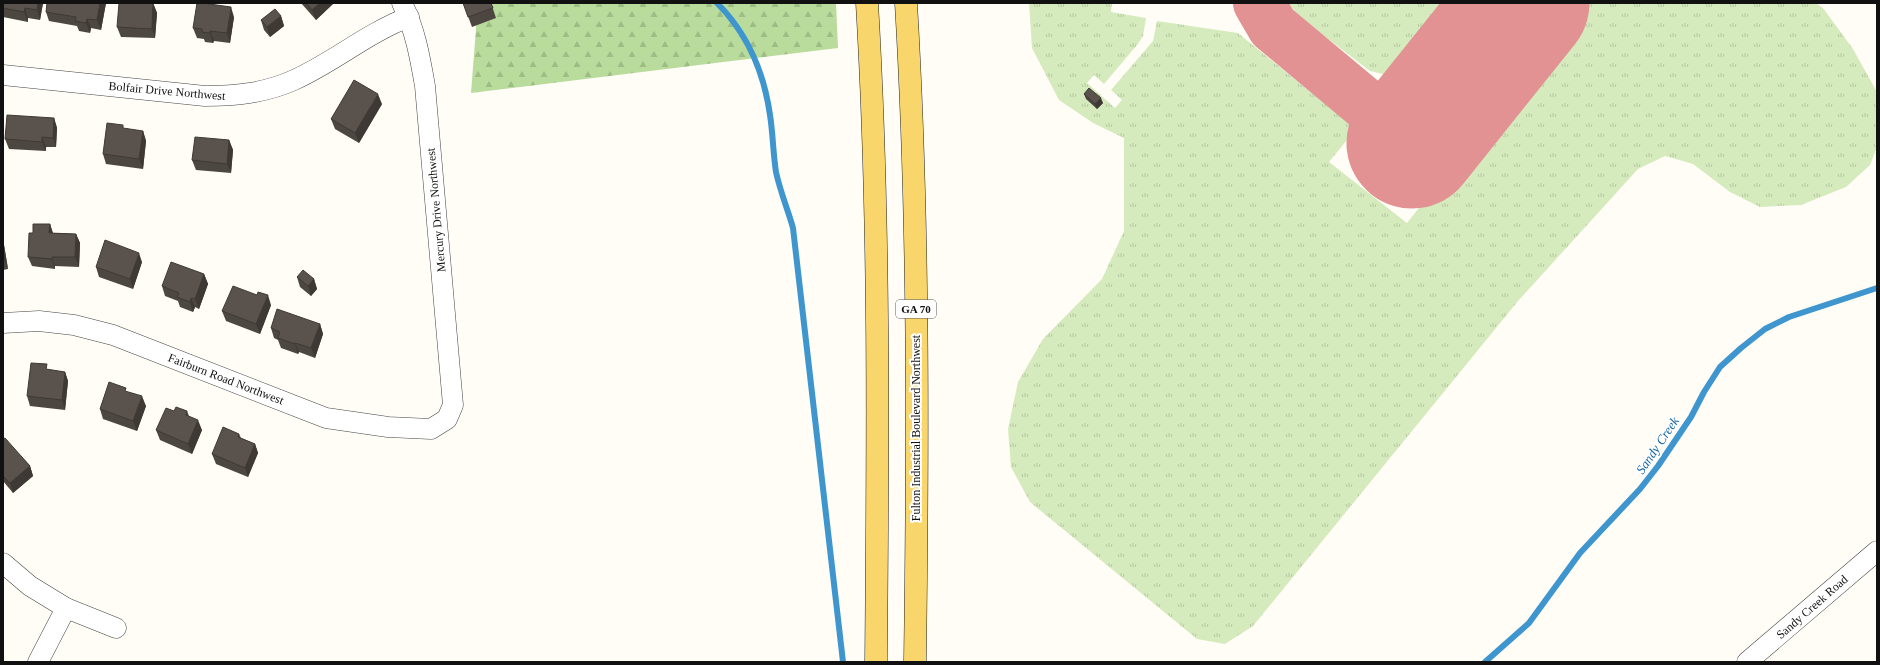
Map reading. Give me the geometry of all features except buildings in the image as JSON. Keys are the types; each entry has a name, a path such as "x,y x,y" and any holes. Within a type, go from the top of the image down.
{"main road":[{"path":"867,3 873,106 877,253 876,662"},
{"name":"Fulton Industrial Boulevard Northwest","path":"906,3 912,107 916,254 915,662"}],"street":[{"name":"Bolfair Drive Northwest","path":"3,75 205,96 236,96 264,91 294,80 389,25 405,10"},
{"name":"Mercury Drive Northwest","path":"405,10 420,54 425,86 453,405 447,418"},
{"name":"Fairburn Road Northwest","path":"3,323 46,322 74,325 114,335 326,418 388,426 430,429 447,418"},
{"name":"Sandy Creek Road","path":"1747,662 1877,551"},
{"path":"3,563 30,586 66,608 116,628"},
{"path":"38,662 66,608"}],"green space":[{"path":"478,3 836,3 838,48 471,93"},
{"path":"1029,3 1112,3 1111,12 1146,18 1143,36 1104,84 1094,75 1087,83 1115,108 1122,100 1111,90 1153,41 1157,21 1238,33 1356,129 1329,162 1407,223 1581,3 1816,3 1823,8 1853,49 1877,92 1877,147 1870,165 1846,187 1801,205 1760,207 1730,192 1693,164 1665,156 1638,169 1518,301 1253,626 1225,644 1197,639 1030,502 1011,467 1008,429 1018,382 1043,339 1102,279 1124,231 1124,138 1093,123 1059,100 1032,48"},
{"path":"1289,3 1464,3 1410,70 1387,75 1370,71 1297,15"}],"waterway":[{"path":"717,3 737,27 759,69 770,115 776,172 793,228 843,662"},
{"name":"Sandy Creek","path":"1485,662 1529,623 1580,553 1640,489 1658,466 1691,417 1704,392 1720,367 1765,329 1789,317 1877,288"}],"taxiway":[{"path":"1259,3 1273,27 1412,143"}],"runway":[{"path":"1412,143 1524,3"}]}
